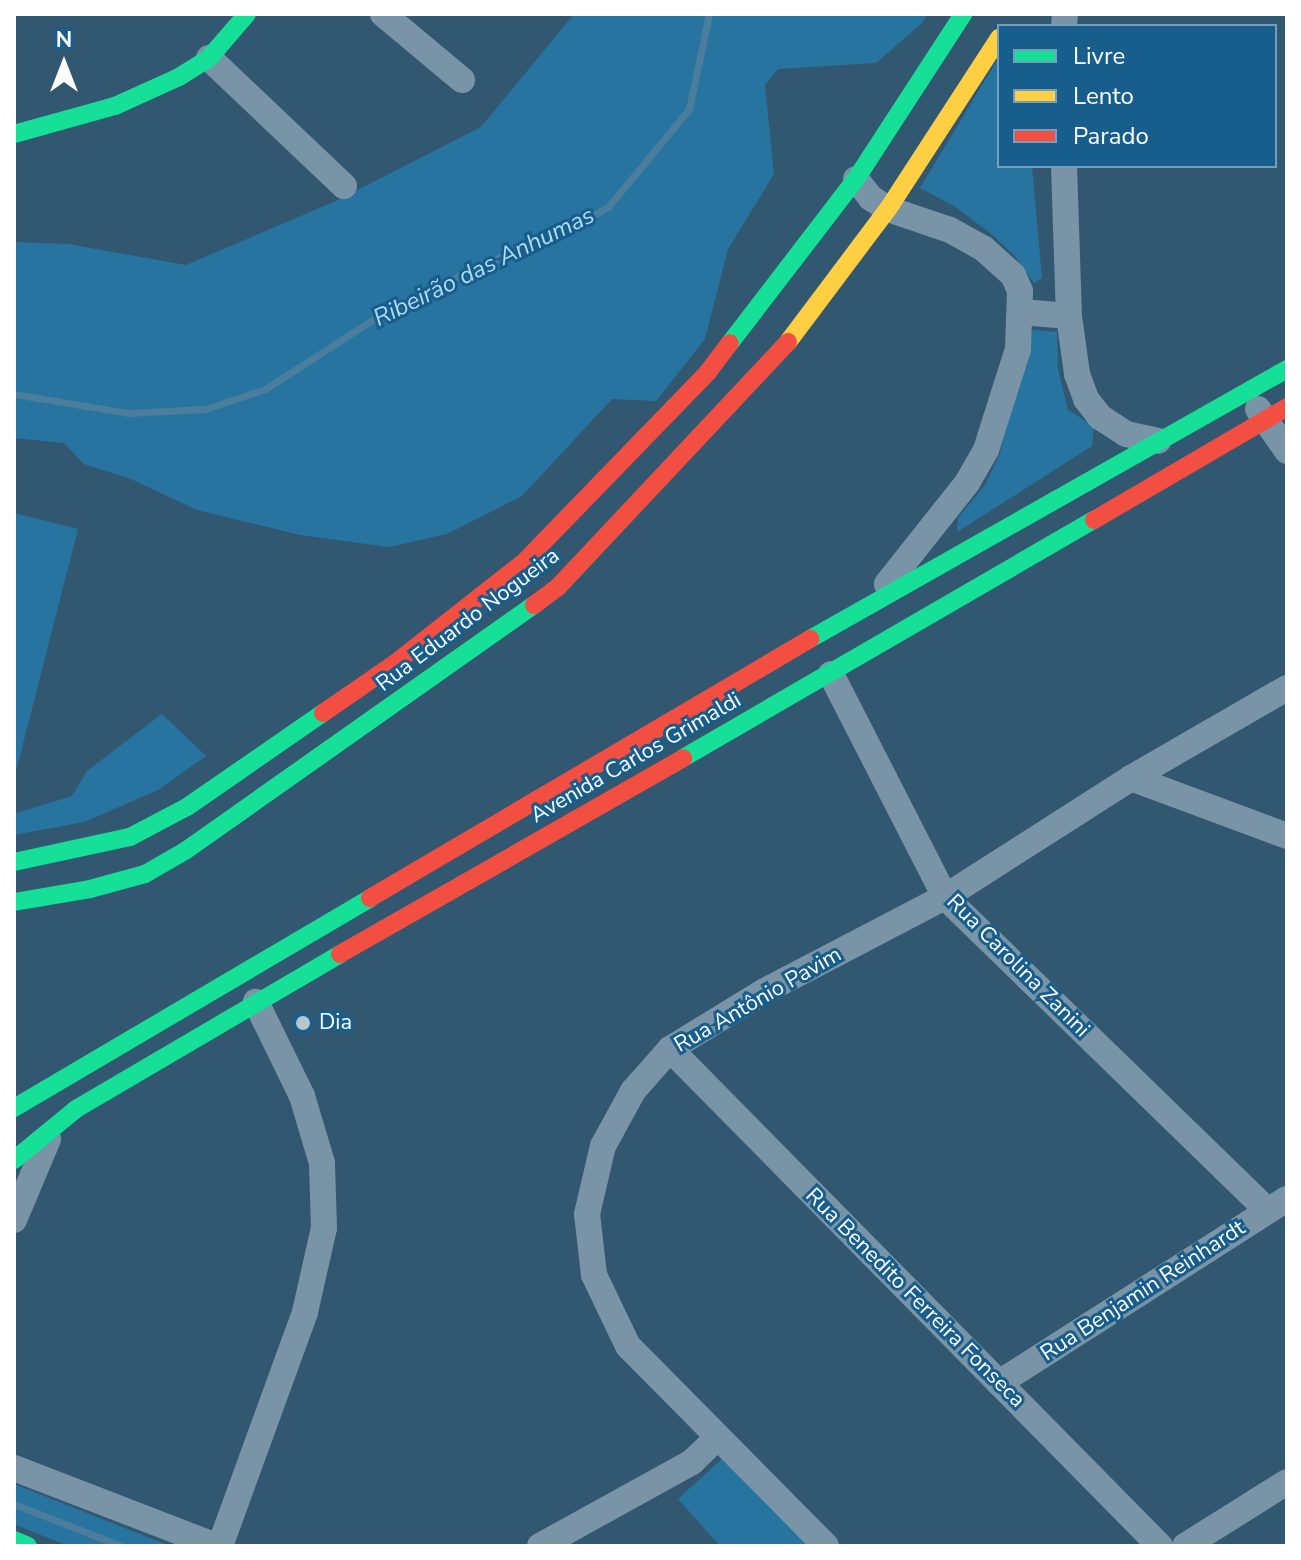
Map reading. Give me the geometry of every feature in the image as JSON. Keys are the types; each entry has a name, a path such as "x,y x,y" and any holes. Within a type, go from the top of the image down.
{"main road":[{"path":"14,134 115,106 179,77 209,58 247,14"},
{"name":"Rua Eduardo Nogueira","path":"14,862 130,837 187,807 243,771 462,613 524,562 708,372 856,179 963,14"},
{"name":"Rua Eduardo Nogueira","path":"14,902 90,889 145,874 172,859 446,671 558,587 783,349 888,209 997,41"},
{"name":"Avenida Carlos Grimaldi","path":"14,1108 872,602 1287,369"},
{"name":"Avenida Carlos Grimaldi","path":"14,1160 76,1109 256,1002 831,674 1276,413"},
{"path":"14,1540 28,1546"}],"street":[{"path":"383,14 462,80"},
{"path":"209,58 344,186"},
{"path":"1064,168 1069,316 1077,374 1086,399 1100,417 1126,434 1158,441"},
{"path":"856,179 871,198 888,209 950,230 984,249 1013,275 1020,291 1021,312 1018,349 986,450 967,483 872,602"},
{"path":"1021,312 1069,316"},
{"path":"1247,394 1276,413 1287,451"},
{"name":"Rua Carolina Zanini","path":"831,674 945,897 1278,1205"},
{"name":"Rua Antônio Pavim","path":"826,1546 628,1346 594,1275 587,1214 603,1146 633,1091 670,1049 763,992 945,897 1131,778 1287,688"},
{"path":"1131,778 1287,836"},
{"path":"14,1468 218,1546 305,1312 324,1228 322,1163 302,1096 256,1002"},
{"name":"Rua Benedito Ferreira Fonseca","path":"670,1049 1160,1546"},
{"path":"14,1220 52,1128"},
{"name":"Rua Benjamin Reinhardt","path":"999,1383 1278,1205"},
{"path":"540,1546 681,1469 718,1437"},
{"path":"1185,1546 1287,1482"}],"shaded area":[{"path":"574,14 927,14 922,23 876,63 778,69 765,85 774,174 728,249 705,339 656,401 612,399 522,496 447,534 389,547 300,535 197,510 131,479 84,464 64,443 14,438 14,242 68,244 186,265 336,201 481,127"},
{"path":"997,60 997,168 1032,168 1042,278 1034,283 1015,256 989,232 954,206 920,188"},
{"path":"1032,330 1057,332 1058,369 1068,410 1094,426 1092,446 957,532 958,518 985,485 999,456"},
{"path":"14,513 78,529 14,779"},
{"path":"162,714 206,756 158,790 84,822 14,835 14,814 72,796 87,771"},
{"path":"725,1456 822,1546 720,1546 678,1499"},
{"path":"14,1484 170,1546 68,1546 14,1524"}],"waterway":[{"name":"Ribeirão das Anhumas","path":"14,394 128,413 205,409 265,389 377,317 484,263 550,239 608,207 689,109 709,14"},
{"name":"Ribeirão das Anhumas","path":"14,1504 121,1546"}],"traffic: fast":[{"path":"14,134 115,106 179,77 209,58 247,14"},
{"path":"730,343 856,179 963,14"},
{"path":"810,639 1287,369"},
{"path":"683,758 1094,520"},
{"path":"14,902 90,889 145,874 185,851 534,605"},
{"path":"14,862 130,837 187,807 323,713"},
{"path":"14,1108 370,898"},
{"path":"14,1160 76,1109 340,954"},
{"path":"14,1540 28,1546"}],"traffic: slow":[{"path":"788,342 888,209 997,41"}],"traffic: jam":[{"path":"534,605 558,587 788,342"},
{"path":"323,713 394,664 524,562 708,372 730,343"},
{"path":"1094,520 1287,407"},
{"path":"370,898 810,639"},
{"path":"340,954 683,758"}],"place":[{"name":"Dia","path":"303,1023"}]}
